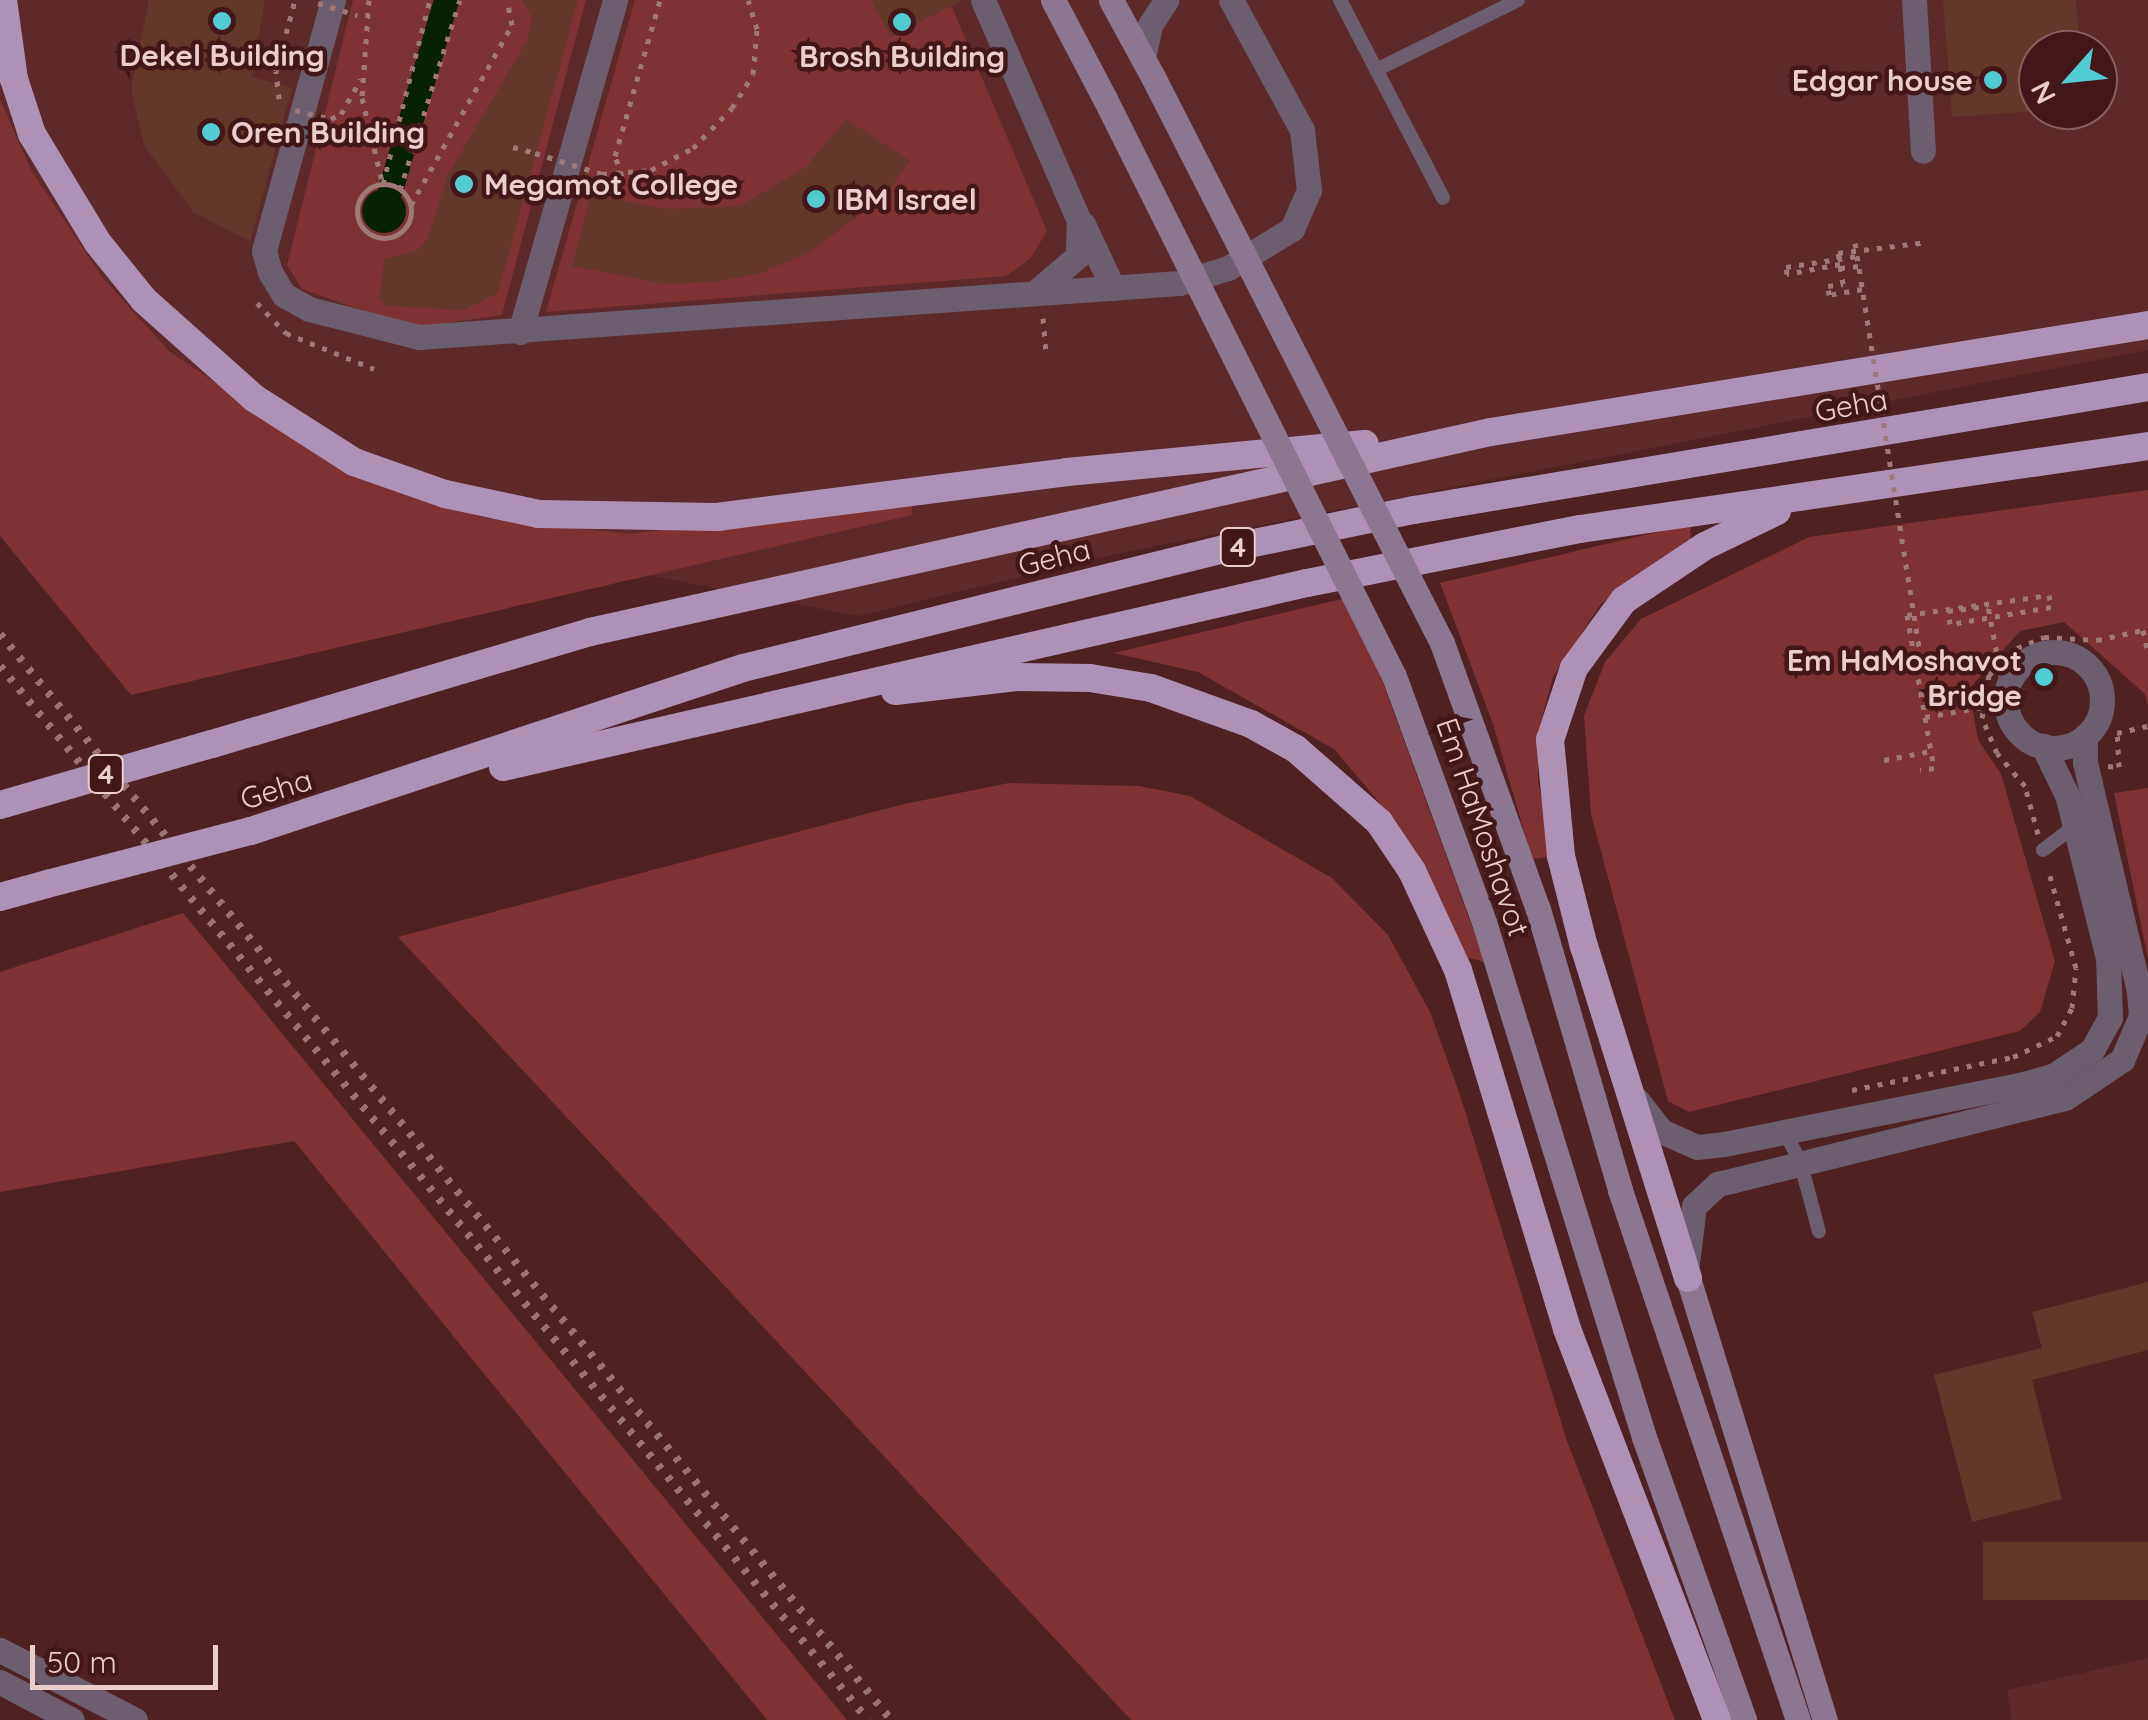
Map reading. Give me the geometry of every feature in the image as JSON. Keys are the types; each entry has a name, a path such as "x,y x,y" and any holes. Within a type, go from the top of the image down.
{"highway":[{"path":"3,0 14,79 32,134 98,243 144,300 205,360 271,409 354,462 445,494 539,514 716,517 1067,472 1491,432"},
{"name":"Geha","path":"0,805 590,632 1491,432 2148,324"},
{"name":"Geha","path":"0,897 350,801 743,668 1226,549 1433,507 2148,388"},
{"path":"350,801 1327,579 1580,529 2148,446"},
{"path":"1688,1278 1561,856 1550,754 1560,701 1599,628 1624,600 1747,523 1816,496"},
{"path":"750,708 1018,677 1090,678 1151,688 1252,724 1296,749 1379,822 1412,871 1458,970 1567,1329 1717,1720"}],"main road":[{"name":"Em HaMoshavot","path":"1053,0 1394,676 1484,922 1638,1419 1744,1720"},
{"name":"Em HaMoshavot","path":"1111,0 1442,643 1538,909 1620,1190 1798,1720"},
{"path":"1688,1278 1825,1720"}],"street":[{"path":"520,332 614,0"},
{"path":"983,0 1113,288"},
{"path":"1148,67 1150,25 1166,0"},
{"path":"326,2 264,251 270,272 284,295 309,309 378,332 419,338 1179,283 1228,268 1292,228 1304,210 1309,190 1302,130 1231,0"},
{"path":"1914,0 1922,151"},
{"path":"1036,293 1060,276 1078,256 1077,211"},
{"path":"1626,1082 1660,1132 1697,1147 2019,1085 2053,1076 2092,1050 2110,1018 2112,994 2076,826 2043,746 2018,731 1994,705 2013,674 2036,655 2079,658 2102,696 2085,736 2086,762 2139,991 2138,1027 2122,1060 2065,1098 1738,1177 1704,1195 1688,1225 1688,1278"},
{"path":"2043,746 2085,736"},
{"path":"0,1650 135,1720"},
{"path":"0,1682 72,1720"}],"lane":[{"path":"1340,0 1443,198"},
{"path":"1376,70 1518,0"},
{"path":"2043,850 2076,826"},
{"path":"1785,1132 1800,1161 1819,1232"}],"path":[{"path":"295,0 276,70 280,106 330,119 341,114 363,75"},
{"path":"370,0 365,17 363,75 385,184"},
{"path":"430,0 385,184 360,199 358,215 366,231 396,235 409,222 410,205 512,26 507,0"},
{"path":"398,188 460,0"},
{"path":"622,176 615,156 660,0"},
{"path":"513,147 602,174 622,176 692,148 732,108 753,74 757,30 748,0"},
{"path":"326,2 365,17"},
{"path":"385,184 398,188 410,205"},
{"path":"1862,289 1829,294 1828,286 1843,284 1838,253 1927,242"},
{"path":"1856,243 1934,768 1920,770"},
{"path":"1858,256 1786,267 1787,274 1859,266"},
{"path":"1036,293 1046,350"},
{"path":"1841,1093 2013,1057 2056,1036 2072,1008 2076,968 2025,786 1996,753 1994,705 1999,662 1988,606 1948,612 1950,624 2051,607 2050,595 1910,614"},
{"path":"1910,614 1920,652 1918,674"},
{"path":"1999,662 2044,637 2097,640 2146,630 2148,654"},
{"path":"1994,705 1999,662"},
{"path":"1925,717 1994,705"},
{"path":"1884,760 1931,751"}],"shaded area":[{"path":"0,0 2148,0 2148,350 1115,554 858,616 432,533 172,404 0,191"},
{"path":"353,0 586,0 502,315 411,328 302,289 287,265"},
{"path":"635,0 949,0 1047,231 1030,259 1006,276 546,312"},
{"path":"0,99 31,170 102,277 169,351 320,454 409,496 485,518 629,534 912,500 912,515 131,695 0,536"},
{"path":"384,189 399,196 406,211 399,226 384,233 369,226 362,211 369,196"},
{"path":"2148,490 2148,707 2145,694 2064,622 2020,631 1969,689 1978,740 2001,774 2055,961 2040,1012 2020,1031 1689,1112 1668,1101 1591,814 1584,716 1605,662 1641,619 1809,537"},
{"path":"1691,524 1690,545 1633,577 1600,605 1553,677 1538,733 1538,783 1556,856 1532,859 1493,724 1440,583"},
{"path":"1346,598 1380,675 1485,962 1461,956 1395,821 1334,749 1198,672 1114,653"},
{"path":"1009,783 1139,786 1190,796 1332,878 1388,935 1430,1012 1460,1095 1567,1441 1675,1720 1131,1720 398,937 904,804"},
{"path":"2148,788 2148,959 2114,793"},
{"path":"183,913 847,1720 767,1720 294,1141 0,1192 0,972"},
{"path":"2148,1658 2148,1720 2012,1720 2007,1690"}],"building":[{"name":"Oren Building","path":"149,0 265,0 252,77 292,88 250,241 193,212 144,145 131,89"},
{"path":"522,0 578,0 498,293 464,310 386,306 380,299 384,259 418,250 428,238 447,176 528,39 532,18"},
{"name":"Brosh Building","path":"871,0 963,0 891,37"},
{"name":"Edgar house","path":"1943,0 2076,0 2078,30 2018,30 2018,112 1952,117"},
{"name":"IBM Israel","path":"846,119 910,161 886,194 809,253 761,273 716,282 666,284 572,266 591,195 669,209 739,206 805,168"},
{"path":"2148,1282 2148,1350 2032,1380 2062,1499 1972,1522 1934,1375 2042,1348 2032,1312"},
{"path":"1983,1542 2148,1542 2148,1600 1983,1600"}],"waterway":[{"path":"390,190 446,0"}],"railway":[{"path":"0,634 891,1720"},
{"path":"0,666 868,1720"}],"place":[{"name":"Dekel Building","path":"222,21"},
{"name":"Brosh Building","path":"902,22"},
{"name":"Edgar house","path":"1993,80"},
{"name":"Oren Building","path":"211,132"},
{"name":"Megamot College","path":"464,184"},
{"name":"IBM Israel","path":"816,199"},
{"name":"Em HaMoshavot Bridge","path":"2044,677"}]}
